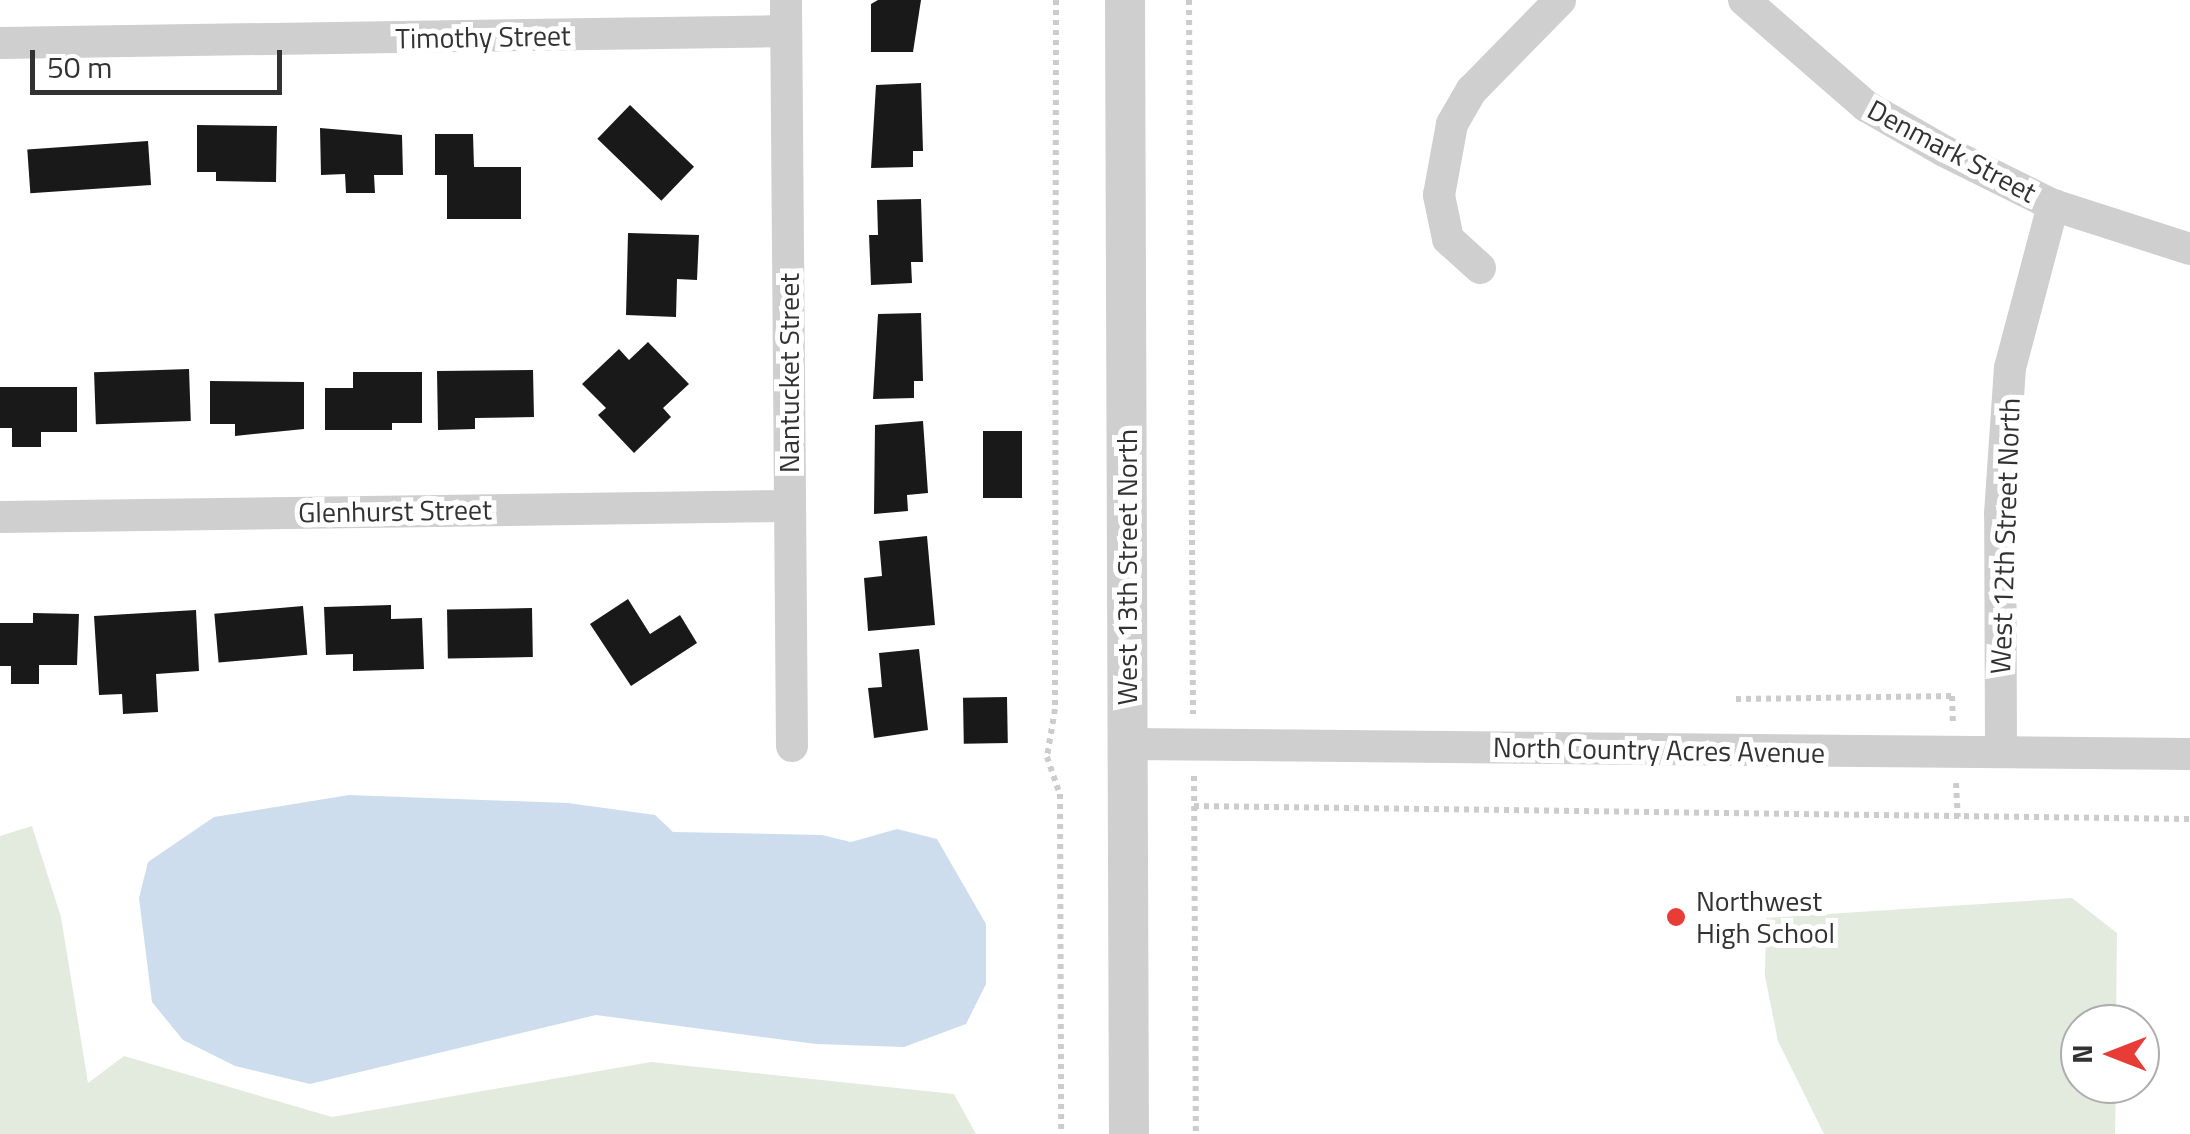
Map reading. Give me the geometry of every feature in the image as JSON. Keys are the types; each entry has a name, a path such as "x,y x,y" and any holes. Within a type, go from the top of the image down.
{"street":[{"name":"West 13th Street North","path":"1125,0 1129,1134"},
{"path":"1480,268 1448,239 1439,195 1452,124 1482,78 1560,0"},
{"name":"Denmark Street","path":"1744,0 1866,106 2053,205 2190,249"},
{"name":"Timothy Street","path":"0,43 786,15"},
{"name":"Nantucket Street","path":"786,15 792,746"},
{"name":"West 12th Street North","path":"2001,752 2000,514 2010,368 2053,205"},
{"name":"Glenhurst Street","path":"0,517 790,506"},
{"name":"North Country Acres Avenue","path":"1128,744 2190,754"}],"path":[{"path":"1056,0 1056,632 1046,757 1060,794 1061,1134"},
{"path":"1189,0 1196,1134"},
{"path":"1194,806 2190,819"}],"shaded area":[{"path":"32,826 61,917 88,1083 124,1056 332,1117 651,1062 954,1094 976,1134 0,1134 0,836"},
{"path":"2072,898 2117,933 2116,1004 2060,1004 2060,1104 2116,1104 2115,1134 1824,1134 1778,1041 1765,976 1766,918"}],"water":[{"path":"349,795 568,803 655,815 673,832 822,835 851,842 897,829 937,839 986,924 986,984 966,1024 904,1047 816,1044 596,1015 310,1084 235,1066 183,1040 152,1002 139,898 148,862 214,817"}],"building":[{"path":"878,0 921,0 913,52 871,52 871,4"},
{"path":"921,83 923,151 913,151 913,167 871,168 876,85"},
{"path":"630,105 694,167 661,201 597,139"},
{"path":"197,125 277,126 276,182 216,181 216,172 197,172"},
{"path":"320,128 402,135 403,175 374,175 375,193 346,193 345,174 321,175"},
{"path":"435,134 473,134 474,167 521,167 521,219 447,219 447,175 435,175"},
{"path":"148,141 151,185 30,193 27,149"},
{"path":"921,199 923,262 911,262 912,283 871,285 869,235 878,235 877,200"},
{"path":"628,233 699,235 697,280 677,279 676,317 626,315"},
{"path":"921,313 923,381 914,381 914,398 873,399 878,314"},
{"path":"648,342 689,384 663,408 671,417 634,453 598,415 606,408 582,384 619,349 629,360"},
{"path":"189,369 191,421 96,424 94,372"},
{"path":"533,370 534,417 475,418 475,429 438,430 437,371"},
{"path":"353,372 422,372 422,423 392,423 392,430 325,430 325,388 353,388"},
{"path":"210,381 304,382 304,429 235,436 235,424 210,424"},
{"path":"0,387 77,387 77,432 41,432 41,447 12,447 12,428 0,428"},
{"path":"923,421 928,493 907,495 908,511 874,514 875,425"},
{"path":"983,431 1022,431 1022,498 983,498"},
{"path":"927,536 935,625 868,631 864,578 882,576 879,541"},
{"path":"628,599 650,634 680,615 697,643 631,686 590,624"},
{"path":"391,605 391,619 422,618 424,669 353,671 353,654 326,655 324,607"},
{"path":"303,606 307,655 219,663 214,614"},
{"path":"532,608 533,657 448,658 447,609"},
{"path":"196,610 199,671 156,674 158,712 123,714 122,694 99,695 94,616"},
{"path":"33,613 79,614 77,665 39,665 39,684 11,684 11,666 0,666 0,623 33,623"},
{"path":"919,649 928,730 874,738 868,688 882,687 879,653"},
{"path":"1007,697 1008,743 964,744 963,698"}],"place":[{"name":"Northwest High School","path":"1676,917"}]}
